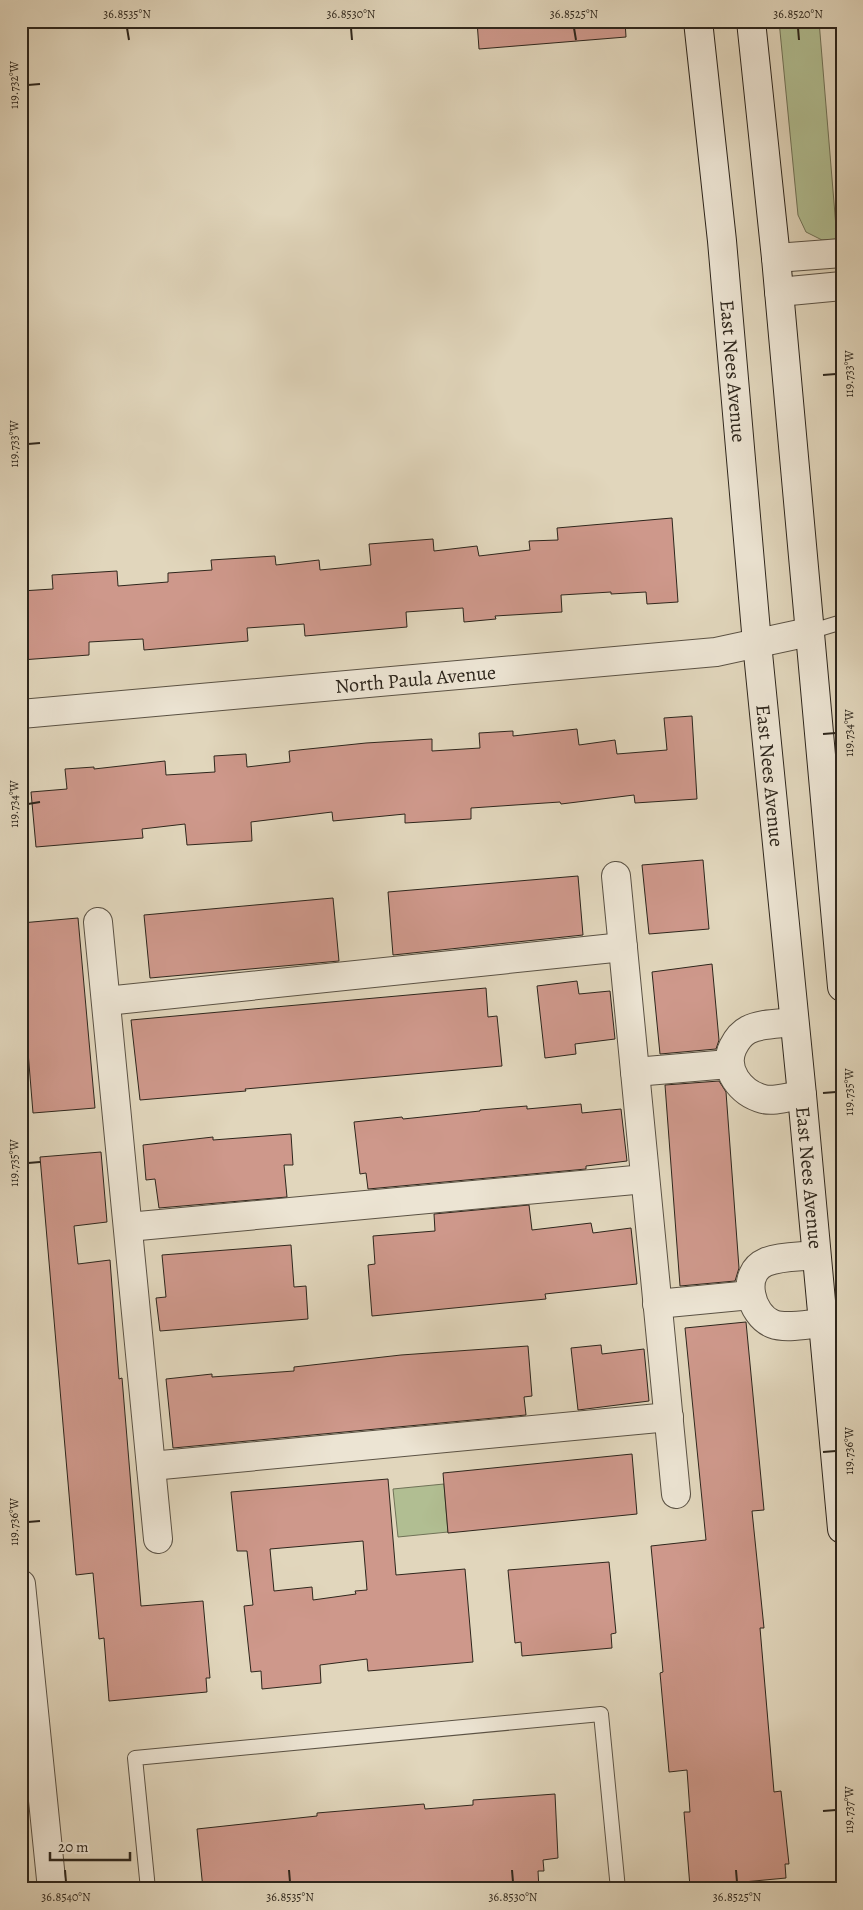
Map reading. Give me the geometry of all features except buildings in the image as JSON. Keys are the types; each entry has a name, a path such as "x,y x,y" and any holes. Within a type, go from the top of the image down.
{"street":[{"name":"East Nees Avenue","path":"698,21 722,241 758,644 842,1530"},
{"path":"751,21 776,258 842,987"},
{"path":"776,258 842,253"},
{"path":"778,292 842,286"},
{"name":"North Paula Avenue","path":"21,714 716,652 809,632"},
{"path":"616,876 676,1494"},
{"path":"98,922 158,1539"},
{"path":"106,1001 623,946"},
{"path":"794,1022 748,1030 736,1040 730,1054 729,1064 734,1078 746,1092 766,1100 802,1095"},
{"path":"635,1072 729,1064"},
{"path":"128,1227 645,1179"},
{"path":"816,1255 766,1263 758,1268 751,1279 751,1295 754,1307 764,1320 775,1325 822,1323 842,1379"},
{"path":"658,1304 751,1295"},
{"path":"151,1466 669,1417"},
{"path":"21,1584 52,1889"}],"lane":[{"path":"809,632 842,622"},
{"path":"148,1889 135,1758 601,1714 618,1889"}],"green space":[{"path":"779,21 819,21 837,239 822,240 806,232 798,215"},
{"path":"444,1484 448,1532 398,1537 393,1489"}]}
